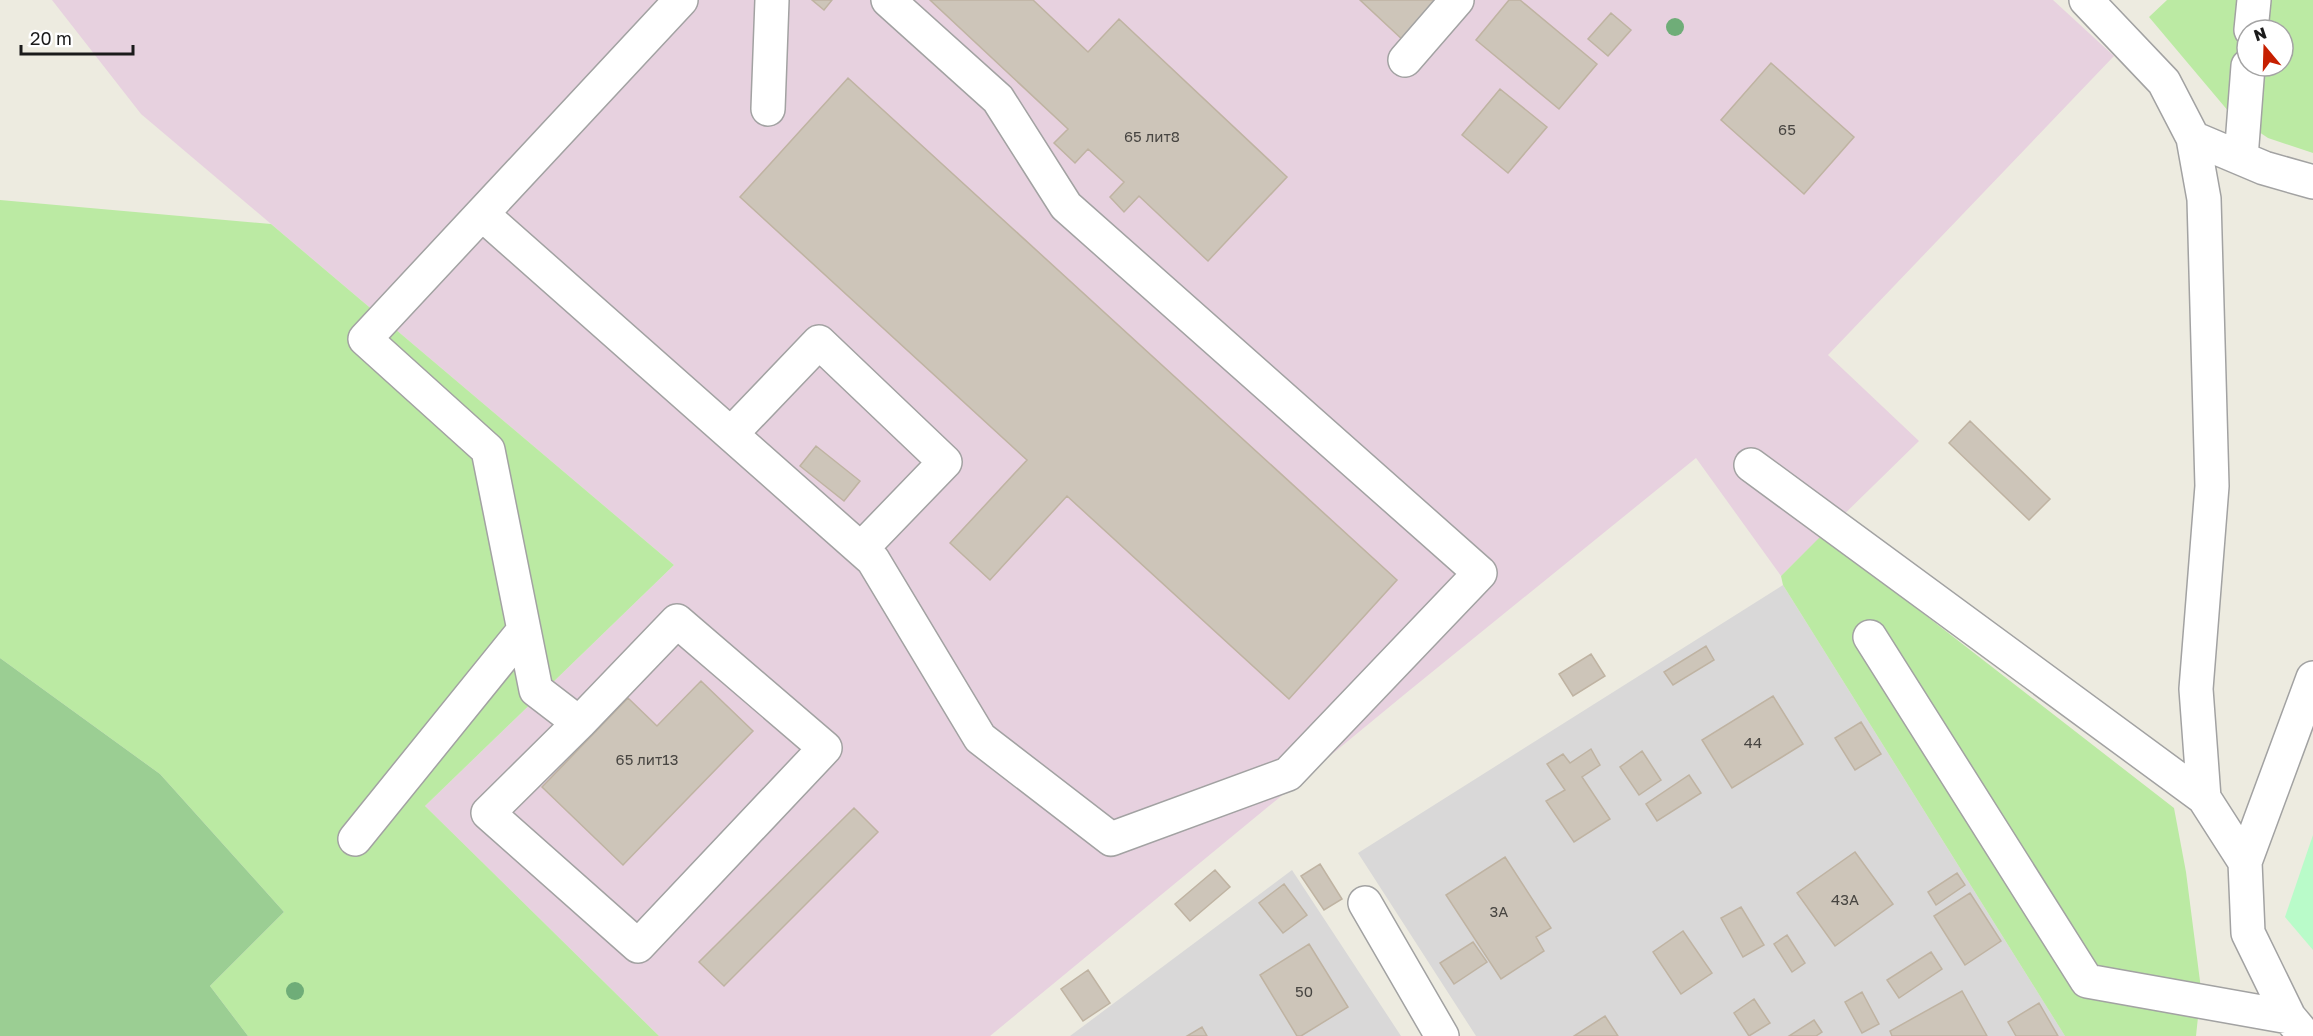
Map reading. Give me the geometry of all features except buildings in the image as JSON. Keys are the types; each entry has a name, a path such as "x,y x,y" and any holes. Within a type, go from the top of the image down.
{"street":[{"path":"579,723 536,690 488,450 365,339 681,0"},
{"path":"768,109 772,0"},
{"path":"482,214 873,560 980,738 1111,839 1288,774 1480,573 1066,206 998,99 888,0"},
{"path":"1405,60 1457,0"},
{"path":"2086,0 2164,82 2193,138 2205,199 2212,486 2196,689 2204,798"},
{"path":"2252,18 2254,0"},
{"path":"2241,158 2247,78"},
{"path":"2193,138 2241,158 2313,182"},
{"path":"731,434 819,342 945,462 861,549"},
{"path":"1751,465 2204,798 2245,862"},
{"path":"677,621 825,748 638,946 488,813 579,723 677,621"},
{"path":"355,839 524,630"},
{"path":"1870,636 2087,981 2288,1030"},
{"path":"2288,1030 2248,933 2245,862 2313,678"},
{"path":"1365,903 1442,1036"}],"shaded area":[{"path":"52,0 2053,0 2114,56 1828,355 1919,441 1781,576 1696,458 990,1036 659,1036 425,806 674,565 141,114"},
{"path":"1783,585 2065,1036 1476,1036 1358,853"},
{"path":"1292,870 1401,1036 1070,1036"}],"green space":[{"path":"2167,0 2313,0 2313,153 2268,138 2229,112 2149,17"},
{"path":"0,200 271,224 674,565 425,806 659,1036 248,1036 210,986 284,912 160,774 0,658"},
{"path":"1822,535 2174,808 2186,872 2201,989 2196,1036 2065,1036 1783,585 1781,576"},
{"path":"0,658 160,774 284,912 210,986 248,1036 0,1036"},
{"path":"2313,835 2313,950 2285,917"}]}
